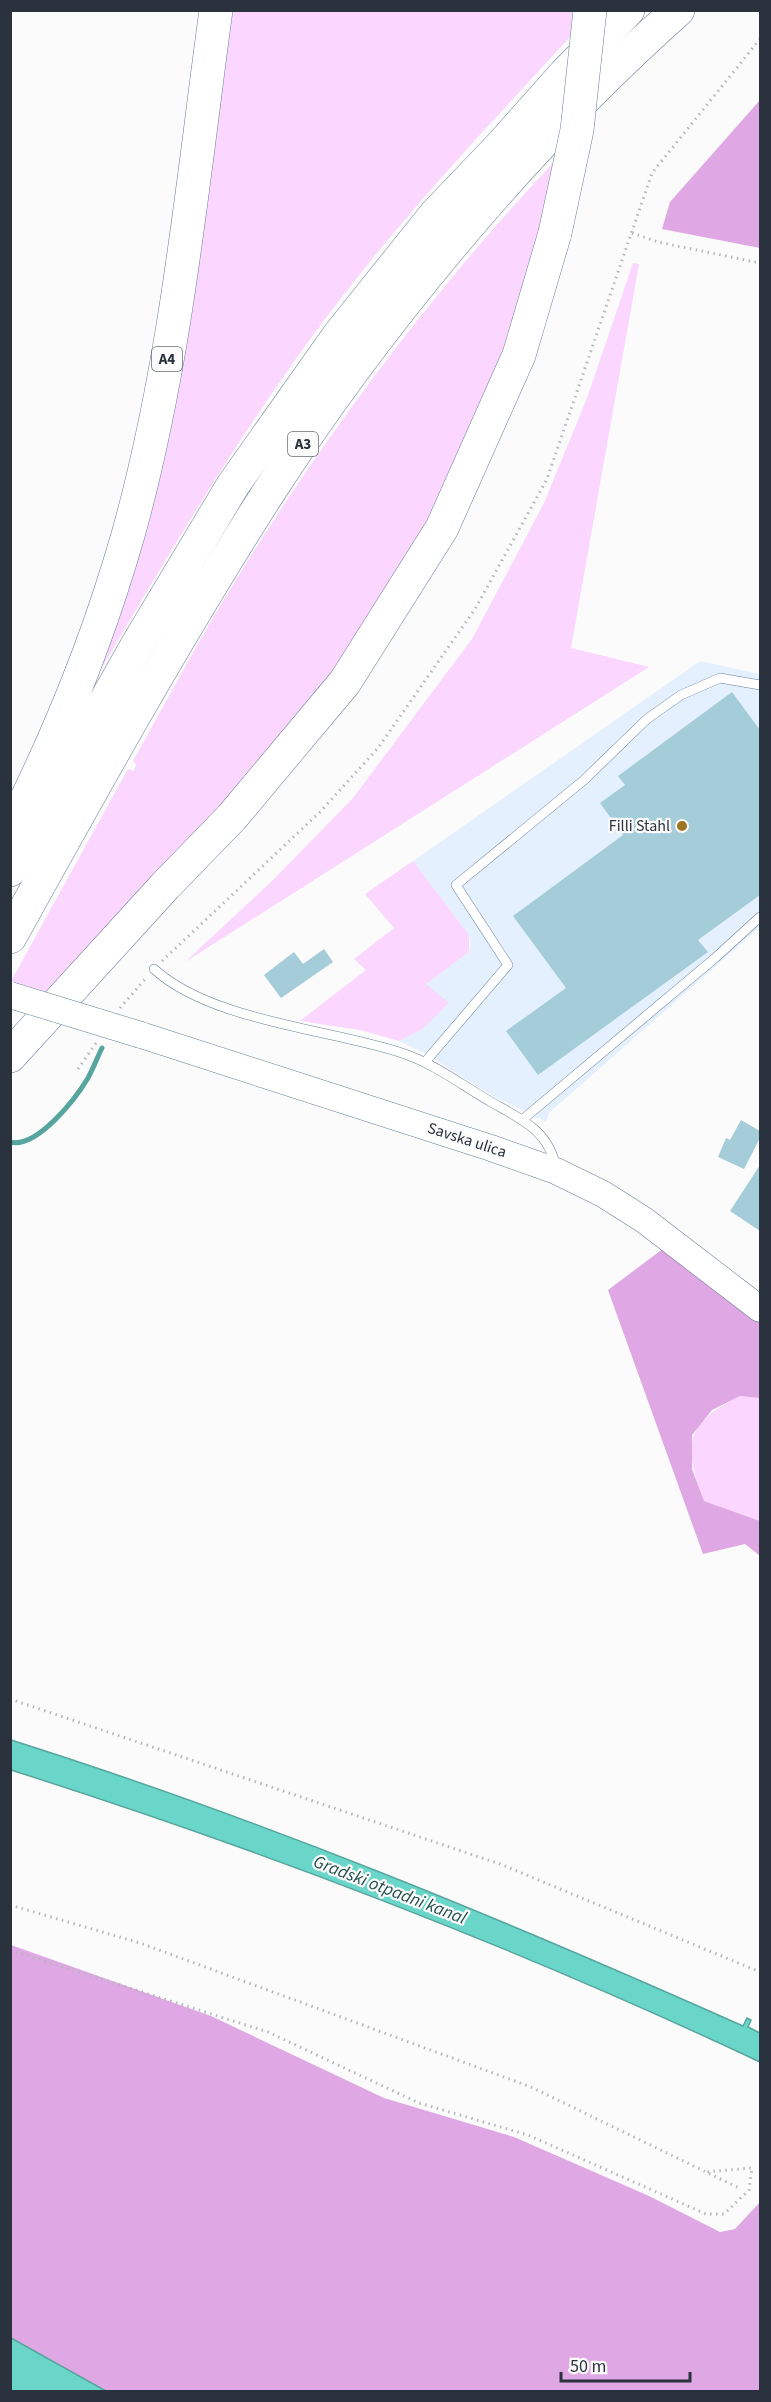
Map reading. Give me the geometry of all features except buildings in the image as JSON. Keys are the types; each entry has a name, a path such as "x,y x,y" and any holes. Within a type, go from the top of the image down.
{"highway":[{"path":"193,182 184,141 199,10"},
{"path":"193,182 216,10"},
{"path":"10,1056 165,886 232,817 345,682 442,528 519,355 555,233 577,130 590,10"},
{"name":"A3","path":"10,870 136,647 234,485 339,335 435,215 565,74 628,10"},
{"name":"A3","path":"10,938 95,782 167,657 267,496 367,353 464,232 555,130 640,44 678,10"},
{"name":"A4","path":"10,830 68,704 100,624 128,534 167,365 193,182"}],"main road":[{"name":"Savska ulica","path":"10,995 492,1148 556,1171 603,1194 635,1214 760,1309"}],"lane":[{"path":"425,1062 508,965 456,885 584,780 647,719 681,695 720,678 760,685"},
{"path":"522,1120 706,966 760,916"},
{"path":"154,969 173,986 218,1004 425,1062 522,1120 541,1136 553,1151 556,1171"}],"path":[{"path":"117,1013 130,994 154,969 320,812 378,748 475,609 547,479 652,173 760,39"},
{"path":"632,232 658,242 760,263"},
{"path":"78,1069 98,1041"},
{"path":"10,1699 501,1864 760,1972"},
{"path":"10,1905 140,1943 531,2086 739,2188"},
{"path":"10,1950 268,2032 419,2103 528,2135 706,2214 724,2214 749,2190 752,2168 705,2172"}],"shaded area":[{"path":"229,11 572,11 571,36 411,213 360,274 288,371 188,522 96,678"},
{"path":"760,100 760,248 662,229 670,202"},
{"path":"554,162 536,241 501,363 470,439 398,579 301,719 48,992 11,981 128,769 134,771 136,764 133,761 206,629 292,492 332,434 416,322 461,267"},
{"path":"633,263 639,264 571,648 649,667 185,962 270,883 353,798 472,639 544,503 587,398"},
{"path":"700,661 760,674 760,927 549,1113 546,1122 493,1096 424,1053 399,1041 421,1030 448,1003 425,984 469,952 471,943 469,935 413,861"},
{"path":"413,861 469,935 469,952 426,984 449,1003 421,1030 399,1041 360,1030 300,1021 366,970 354,959 394,928 365,894"},
{"path":"668,1245 760,1321 760,1398 740,1396 712,1410 692,1435 692,1469 704,1501 760,1521 760,1556 745,1544 703,1554 608,1290"},
{"path":"740,1396 760,1398 760,1521 704,1501 693,1465 691,1451 698,1427 708,1416"},
{"path":"11,1945 211,2016 384,2098 514,2137 649,2196 720,2232 735,2229 760,2202 760,2391 106,2391 11,2338"}],"water":[{"name":"Gradski otpadni kanal","path":"11,1740 197,1803 381,1872 563,1947 743,2026 747,2018 751,2020 748,2027 760,2033 760,2062 577,1980 390,1904 202,1834 11,1770"},
{"path":"11,2338 106,2391 11,2391"}],"waterway":[{"path":"10,1142 21,1142 32,1138 55,1120 90,1075 102,1048"}],"place":[{"name":"Filli Stahl","path":"682,826"}]}
